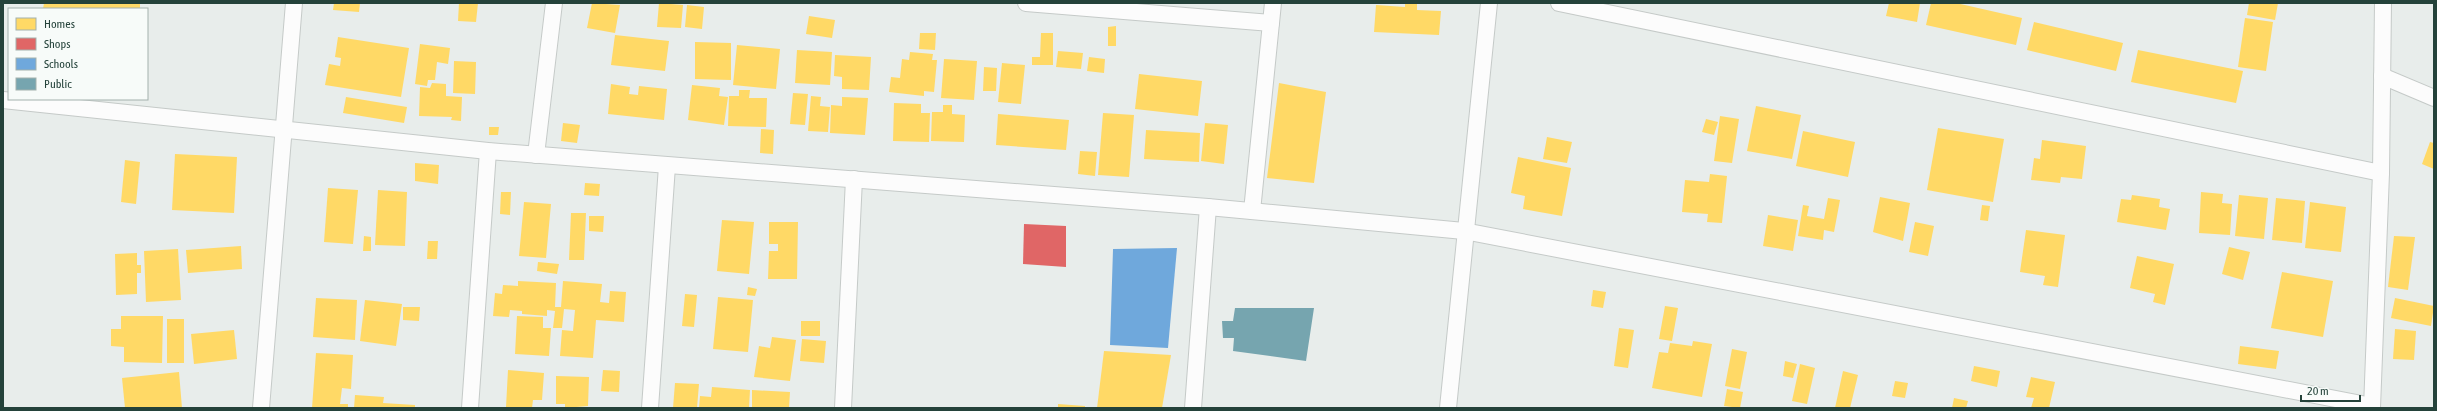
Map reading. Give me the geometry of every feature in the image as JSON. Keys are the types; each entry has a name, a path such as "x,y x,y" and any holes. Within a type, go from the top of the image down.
{"street":[{"path":"261,408 294,3"},
{"path":"536,155 554,3"},
{"path":"1026,3 1271,23"},
{"path":"1252,211 1273,3"},
{"path":"1448,408 1464,231 1489,3"},
{"path":"1559,3 2381,173"},
{"path":"3,100 488,151 1208,207 1464,231 2372,407 2381,173 2383,3"},
{"path":"2382,76 2434,98"},
{"path":"470,408 488,151"},
{"path":"650,408 667,166"},
{"path":"842,408 854,179"},
{"path":"1193,408 1208,207"}],"building: Homes":[{"path":"44,3 140,3 140,8 43,8"},
{"path":"334,3 360,3 359,12 333,10"},
{"path":"459,3 478,3 476,22 458,21"},
{"path":"592,3 620,5 615,33 587,28"},
{"path":"659,3 683,5 681,28 657,27"},
{"path":"1405,3 1417,4 1417,10 1441,11 1439,35 1374,32 1376,5 1405,7"},
{"path":"1889,3 1920,3 1917,22 1886,16"},
{"path":"1931,3 1956,3 2022,18 2016,45 1926,25"},
{"path":"2249,3 2278,3 2275,20 2247,15"},
{"path":"687,5 704,7 702,29 685,27"},
{"path":"809,16 835,20 832,38 806,34"},
{"path":"2245,18 2273,22 2266,71 2238,67"},
{"path":"2034,22 2123,43 2116,71 2027,50"},
{"path":"1116,26 1116,46 1108,46 1108,27"},
{"path":"920,33 936,33 935,50 919,49"},
{"path":"1041,33 1053,33 1053,65 1032,65 1032,57 1040,57"},
{"path":"615,35 669,41 665,71 611,65"},
{"path":"338,37 409,48 401,97 325,85 329,64 340,66 341,58 335,57"},
{"path":"695,42 731,43 731,80 695,79"},
{"path":"420,44 450,48 448,64 437,62 435,80 428,80 427,86 415,84"},
{"path":"737,45 780,49 776,89 733,85"},
{"path":"797,50 832,52 830,85 795,83"},
{"path":"2138,50 2243,71 2236,103 2131,82"},
{"path":"1058,51 1083,53 1081,69 1056,67"},
{"path":"910,52 933,54 932,60 937,60 934,92 924,91 924,96 889,92 891,77 900,78 902,59 909,60"},
{"path":"835,55 871,57 869,90 842,89 842,77 834,76"},
{"path":"1089,57 1105,59 1104,73 1087,71"},
{"path":"944,59 977,61 974,100 941,98"},
{"path":"454,61 476,62 475,94 453,93"},
{"path":"1002,63 1025,65 1021,104 998,102"},
{"path":"984,67 997,68 996,91 983,91"},
{"path":"1139,74 1202,81 1198,116 1135,109"},
{"path":"432,83 446,84 446,96 462,97 461,121 451,120 452,117 419,116 420,87 430,88"},
{"path":"1279,83 1326,92 1314,183 1267,178"},
{"path":"611,84 630,87 629,94 638,95 639,86 667,89 664,120 608,114"},
{"path":"692,85 720,88 719,96 728,97 724,125 688,120"},
{"path":"739,90 750,90 749,98 767,98 766,127 728,126 729,96 739,96"},
{"path":"793,93 808,94 805,125 790,124"},
{"path":"811,96 821,97 820,106 830,107 828,132 808,131"},
{"path":"346,97 407,107 404,123 343,113"},
{"path":"842,97 868,98 865,135 830,133 831,105 842,106"},
{"path":"894,103 921,104 921,113 930,113 929,142 893,141"},
{"path":"943,105 952,105 952,114 965,115 964,142 931,141 932,112 943,112"},
{"path":"1756,106 1801,115 1792,159 1747,151"},
{"path":"1103,113 1134,115 1129,177 1098,175"},
{"path":"998,114 1069,120 1066,150 996,145"},
{"path":"1720,116 1739,119 1732,163 1714,161"},
{"path":"1706,119 1718,122 1714,135 1702,132"},
{"path":"563,123 580,125 577,143 561,141"},
{"path":"1205,123 1228,125 1224,164 1201,161"},
{"path":"489,127 499,127 498,135 489,135"},
{"path":"1938,128 2004,139 1993,202 1927,190"},
{"path":"761,129 774,130 773,154 760,153"},
{"path":"1146,130 1200,133 1199,162 1144,159"},
{"path":"1803,131 1855,142 1848,177 1796,166"},
{"path":"1547,137 1572,142 1567,163 1543,159"},
{"path":"2042,140 2086,146 2082,179 2061,177 2060,183 2031,180 2034,158 2040,159"},
{"path":"2430,142 2434,143 2434,169 2422,164"},
{"path":"1080,151 1097,152 1095,176 1078,174"},
{"path":"175,154 237,157 234,213 172,210"},
{"path":"1518,157 1571,168 1562,216 1523,209 1525,196 1511,193"},
{"path":"125,160 140,162 136,204 121,202"},
{"path":"415,163 439,165 438,184 415,181"},
{"path":"1710,174 1727,176 1722,223 1707,222 1708,214 1682,212 1685,180 1709,182"},
{"path":"585,183 600,184 599,196 584,195"},
{"path":"328,188 358,190 353,244 324,242"},
{"path":"378,190 407,192 405,246 375,245"},
{"path":"501,192 511,192 510,215 500,214"},
{"path":"2201,192 2223,194 2222,203 2232,204 2230,235 2199,233"},
{"path":"2132,195 2160,199 2159,207 2170,209 2166,230 2117,222 2121,199 2131,200"},
{"path":"2239,195 2268,198 2264,239 2235,236"},
{"path":"1880,197 1910,203 1903,241 1873,232"},
{"path":"1828,198 1840,200 1834,232 1824,230 1823,240 1798,236 1803,205 1809,206 1807,216 1824,219"},
{"path":"2276,198 2305,201 2302,243 2272,240"},
{"path":"524,202 551,204 546,258 519,256"},
{"path":"2310,202 2346,207 2341,252 2305,248"},
{"path":"1982,205 1990,206 1988,221 1980,220"},
{"path":"571,213 586,213 584,260 569,260"},
{"path":"1768,215 1798,220 1793,251 1763,246"},
{"path":"589,216 604,216 603,232 589,231"},
{"path":"722,220 754,222 749,274 717,271"},
{"path":"769,222 798,222 797,279 768,279 769,251 778,251 778,244 769,244"},
{"path":"1915,222 1934,226 1928,256 1909,252"},
{"path":"2026,230 2065,235 2058,287 2043,285 2045,276 2020,272"},
{"path":"364,236 371,237 371,251 363,251"},
{"path":"2394,236 2415,237 2408,290 2388,287"},
{"path":"428,241 438,241 437,259 427,259"},
{"path":"241,246 242,269 188,273 186,250"},
{"path":"2229,247 2250,252 2243,280 2222,274"},
{"path":"178,249 181,300 146,302 144,251"},
{"path":"137,253 137,265 141,265 141,273 137,273 137,294 116,295 115,254"},
{"path":"2137,256 2174,264 2165,305 2153,302 2155,294 2130,288"},
{"path":"538,262 559,264 557,274 537,271"},
{"path":"2282,272 2333,281 2323,337 2271,328"},
{"path":"518,281 556,283 555,307 561,307 563,281 602,284 600,302 609,303 610,291 626,292 624,322 596,320 593,358 560,356 562,330 573,331 575,310 564,309 562,328 553,328 555,311 547,310 547,316 522,314 522,311 510,310 509,317 493,316 495,293 502,294 503,285 518,286"},
{"path":"748,287 757,289 755,296 747,295"},
{"path":"1593,290 1606,292 1603,308 1591,306"},
{"path":"685,294 697,295 694,327 682,326"},
{"path":"718,297 753,300 748,352 713,349"},
{"path":"316,298 357,300 355,340 313,337"},
{"path":"2395,298 2434,306 2431,326 2391,318"},
{"path":"365,300 402,304 396,346 360,341"},
{"path":"1665,306 1678,308 1672,341 1659,339"},
{"path":"403,307 420,307 419,321 403,320"},
{"path":"121,316 163,316 162,363 124,362 124,347 111,346 111,329 121,329"},
{"path":"517,316 543,317 543,328 551,328 549,356 515,354"},
{"path":"167,319 184,319 184,363 167,363"},
{"path":"801,321 820,321 820,336 801,336"},
{"path":"1619,328 1634,330 1628,368 1614,366"},
{"path":"2395,329 2416,331 2414,360 2393,359"},
{"path":"234,330 237,359 194,364 191,334"},
{"path":"772,337 796,340 790,381 754,377 759,346 770,348"},
{"path":"802,339 826,341 824,363 800,361"},
{"path":"1693,341 1712,344 1702,397 1652,388 1659,352 1668,353 1670,343 1692,346"},
{"path":"2240,346 2279,351 2276,369 2238,364"},
{"path":"1732,349 1747,352 1740,389 1725,386"},
{"path":"1104,351 1171,355 1162,408 1097,408"},
{"path":"316,353 353,355 351,389 342,388 340,404 348,404 348,408 312,408"},
{"path":"1785,361 1797,364 1793,378 1783,376"},
{"path":"1800,364 1815,368 1807,404 1792,401"},
{"path":"1974,366 2000,371 1997,387 1971,381"},
{"path":"508,370 544,373 542,400 533,400 532,408 506,407"},
{"path":"603,370 620,371 619,392 601,391"},
{"path":"1843,371 1858,375 1850,408 1835,408"},
{"path":"179,372 182,408 125,408 122,378"},
{"path":"556,376 589,377 588,406 565,408 565,404 556,404"},
{"path":"2031,377 2055,382 2049,408 2031,408 2034,398 2026,397"},
{"path":"1895,381 1908,383 1905,398 1892,396"},
{"path":"675,383 699,384 697,408 673,408"},
{"path":"712,387 750,390 749,408 699,408 700,396 711,397"},
{"path":"1727,389 1743,392 1740,408 1724,406"},
{"path":"752,390 790,392 789,408 752,408"},
{"path":"355,395 384,397 383,403 415,405 415,408 354,408"},
{"path":"1954,398 1968,401 1966,408 1952,408"},
{"path":"1058,404 1085,406 1085,408 1058,408"}],"building: Shops":[{"path":"1024,224 1066,226 1066,267 1023,264"}],"building: Schools":[{"path":"1177,248 1168,348 1110,345 1113,249"}],"building: Public":[{"path":"1235,308 1314,308 1306,361 1233,351 1234,338 1223,338 1222,321 1233,321"}]}
